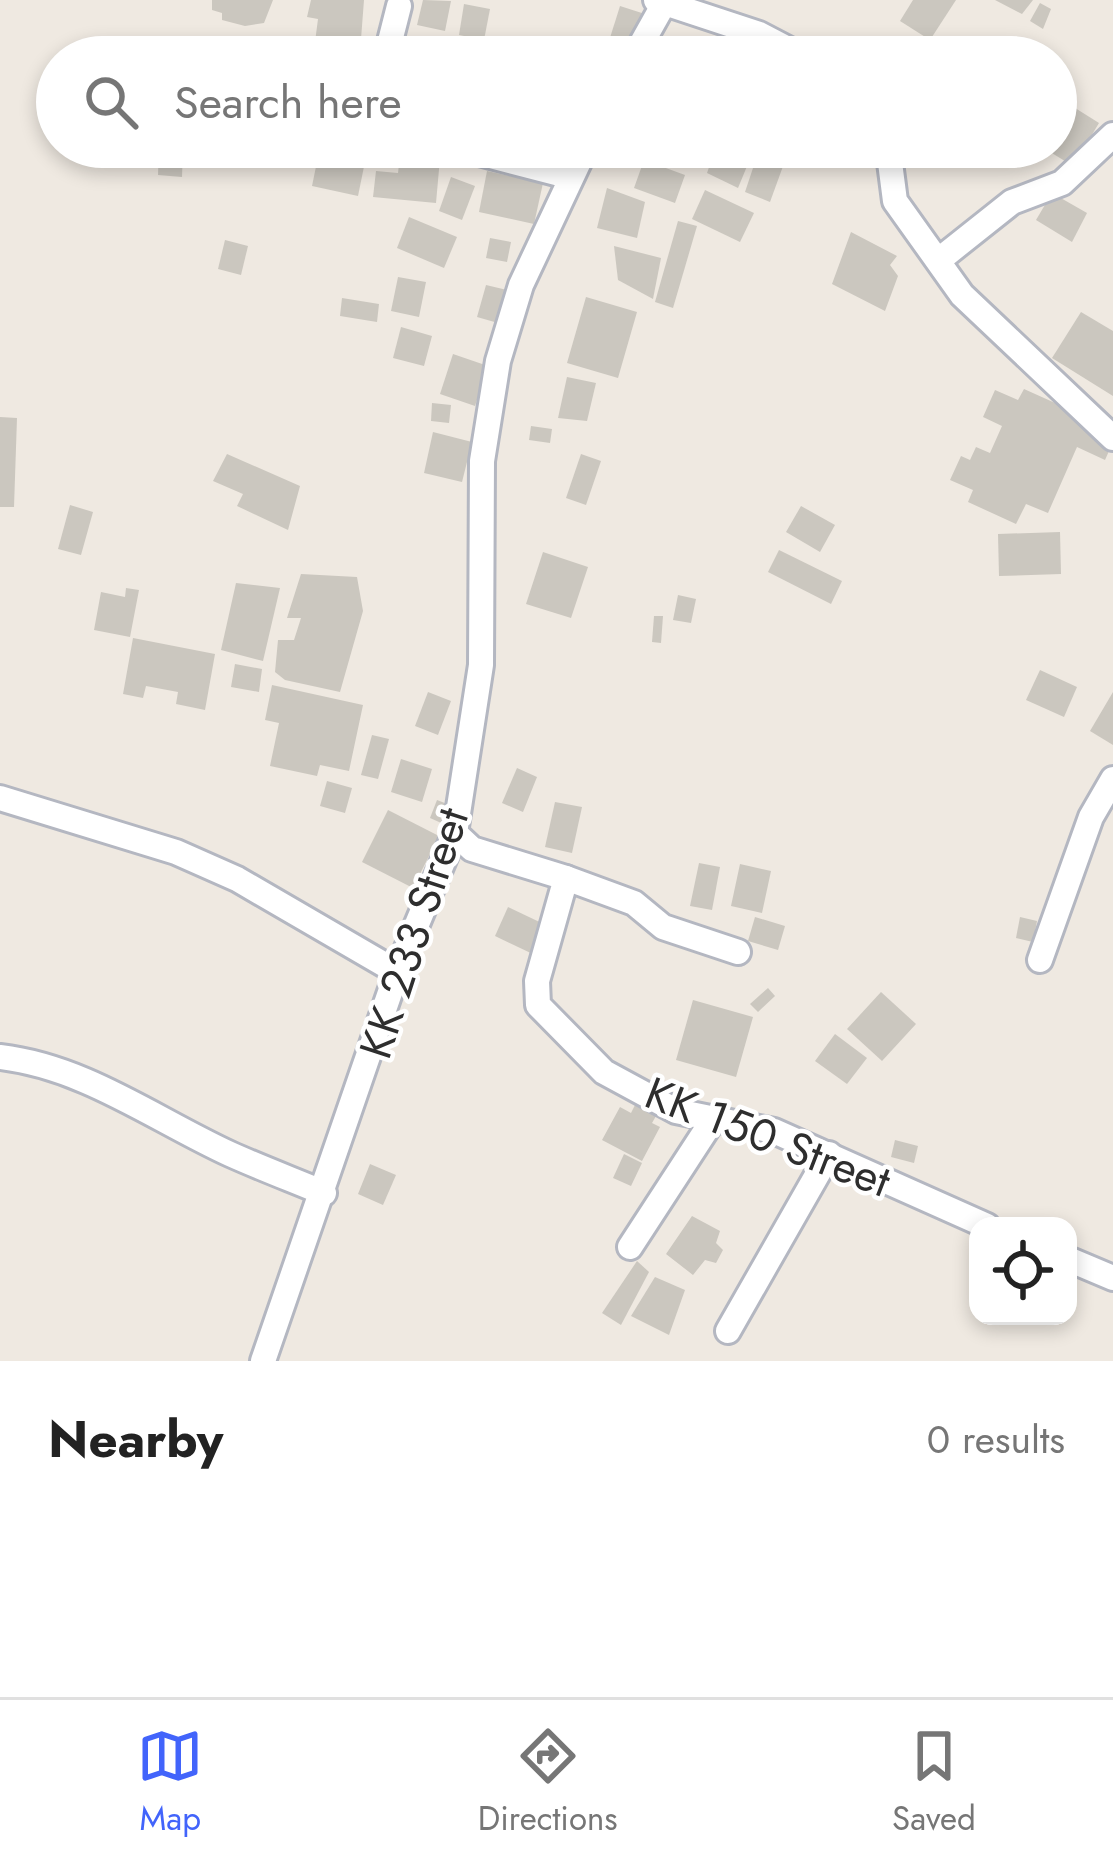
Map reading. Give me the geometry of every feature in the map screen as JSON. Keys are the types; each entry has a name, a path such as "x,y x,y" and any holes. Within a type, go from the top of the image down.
{"street":[{"path":"645,36 662,2 763,36"},
{"path":"391,36 399,6"},
{"path":"939,260 1012,202 1062,183 1113,134"},
{"path":"536,168 571,177"},
{"name":"KK 233 Street","path":"263,1361 397,973 455,832 481,665 482,461 498,361 521,285 576,168"},
{"path":"891,168 895,201 978,315 1113,438"},
{"path":"1040,960 1091,818 1113,779"},
{"path":"0,798 176,852 236,879 397,973"},
{"path":"455,832 472,850 634,903 663,927 737,952"},
{"name":"KK 150 Street","path":"566,878 537,981 538,1005 560,1033 604,1072 676,1111 775,1131 969,1218"},
{"path":"0,1057 32,1061 91,1082 230,1154 324,1193"},
{"path":"630,1247 714,1118"},
{"path":"728,1331 829,1154"},
{"path":"1077,1263 1113,1278"}],"building":[{"path":"212,0 273,0 264,23 245,26 222,20 222,13 212,10"},
{"path":"311,0 364,0 361,36 316,36 318,19 307,17"},
{"path":"423,0 451,1 445,31 417,25"},
{"path":"913,0 956,0 933,36 924,36 900,21"},
{"path":"995,0 1033,0 1022,14"},
{"path":"1040,3 1051,9 1043,29 1030,21"},
{"path":"464,4 490,9 485,36 459,35"},
{"path":"620,6 648,15 641,36 611,36"},
{"path":"1077,109 1099,123 1077,159"},
{"path":"158,168 182,168 182,177 158,175"},
{"path":"316,168 364,168 358,196 312,186"},
{"path":"399,168 439,168 436,203 373,197 376,171 398,173"},
{"path":"641,168 666,168 685,175 675,203 634,188"},
{"path":"709,168 746,168 738,188 707,173"},
{"path":"753,168 782,168 770,202 745,192"},
{"path":"487,171 543,183 534,224 479,212"},
{"path":"451,177 475,186 462,220 439,211"},
{"path":"607,188 645,202 637,238 597,228"},
{"path":"705,190 754,213 740,242 692,219"},
{"path":"1052,193 1087,213 1072,242 1036,220"},
{"path":"409,217 457,237 444,268 397,248"},
{"path":"678,221 697,226 673,308 655,302"},
{"path":"851,232 897,256 890,265 898,276 885,311 832,284"},
{"path":"490,238 511,242 507,262 486,258"},
{"path":"225,240 248,246 241,275 218,269"},
{"path":"614,246 661,258 653,299 618,280"},
{"path":"398,277 426,282 419,317 391,311"},
{"path":"486,285 507,290 498,323 477,317"},
{"path":"586,297 637,312 618,378 567,363"},
{"path":"342,298 379,304 377,322 340,316"},
{"path":"1081,312 1113,331 1113,396 1052,358"},
{"path":"401,327 432,336 424,366 393,358"},
{"path":"453,354 488,366 475,406 440,394"},
{"path":"567,377 596,383 587,421 558,418"},
{"path":"1024,389 1113,429 1113,442 1105,460 1077,447 1048,513 1026,504 1016,524 968,502 973,490 950,480 961,456 970,460 976,447 990,453 1002,426 983,417 995,390 1018,400"},
{"path":"432,403 451,405 449,423 431,421"},
{"path":"0,417 17,418 14,507 0,507"},
{"path":"531,426 552,429 550,443 529,440"},
{"path":"433,432 472,442 462,482 424,473"},
{"path":"227,454 300,486 288,530 237,506 243,494 213,481"},
{"path":"581,454 601,461 586,505 566,498"},
{"path":"70,505 93,512 81,555 58,549"},
{"path":"801,506 835,525 820,552 786,532"},
{"path":"1060,532 1061,574 999,576 998,534"},
{"path":"779,550 842,581 831,604 768,572"},
{"path":"543,552 588,567 571,618 526,604"},
{"path":"301,574 357,577 363,611 340,692 285,680 275,672 278,640 294,640 301,618 287,618"},
{"path":"236,583 280,588 263,661 221,650"},
{"path":"126,588 139,590 130,637 94,630 101,592 125,597"},
{"path":"678,595 696,599 691,623 673,620"},
{"path":"654,616 663,616 661,643 652,642"},
{"path":"133,638 215,654 205,710 176,704 178,692 146,686 143,698 123,694"},
{"path":"235,664 262,669 259,692 231,687"},
{"path":"1040,670 1077,687 1064,717 1026,700"},
{"path":"272,685 363,705 349,771 320,765 317,776 270,766 279,723 265,720"},
{"path":"428,692 451,701 438,735 415,726"},
{"path":"1113,692 1113,745 1090,731"},
{"path":"372,735 389,739 378,779 361,775"},
{"path":"401,759 432,769 422,802 391,792"},
{"path":"517,768 537,777 523,812 502,803"},
{"path":"327,781 352,788 345,813 320,806"},
{"path":"437,800 455,807 448,826 430,818"},
{"path":"555,802 582,807 572,853 545,847"},
{"path":"388,810 439,836 413,888 362,862"},
{"path":"699,863 720,867 712,910 690,906"},
{"path":"740,864 771,871 762,913 731,906"},
{"path":"508,907 550,927 537,956 495,936"},
{"path":"755,917 785,926 778,950 748,941"},
{"path":"1020,917 1037,921 1033,942 1016,938"},
{"path":"768,988 775,996 758,1012 750,1004"},
{"path":"881,992 916,1024 882,1061 847,1029"},
{"path":"693,1000 753,1017 736,1077 676,1060"},
{"path":"835,1034 867,1058 847,1084 815,1061"},
{"path":"635,1105 656,1116 652,1123 660,1127 642,1161 602,1140 620,1107 631,1113"},
{"path":"895,1140 918,1146 914,1163 891,1157"},
{"path":"624,1154 642,1163 631,1186 613,1178"},
{"path":"370,1164 396,1175 383,1205 358,1194"},
{"path":"692,1216 720,1231 716,1243 723,1250 716,1263 705,1260 693,1275 666,1254"},
{"path":"637,1261 649,1272 621,1325 602,1313"},
{"path":"655,1277 685,1290 669,1335 631,1316"}]}
